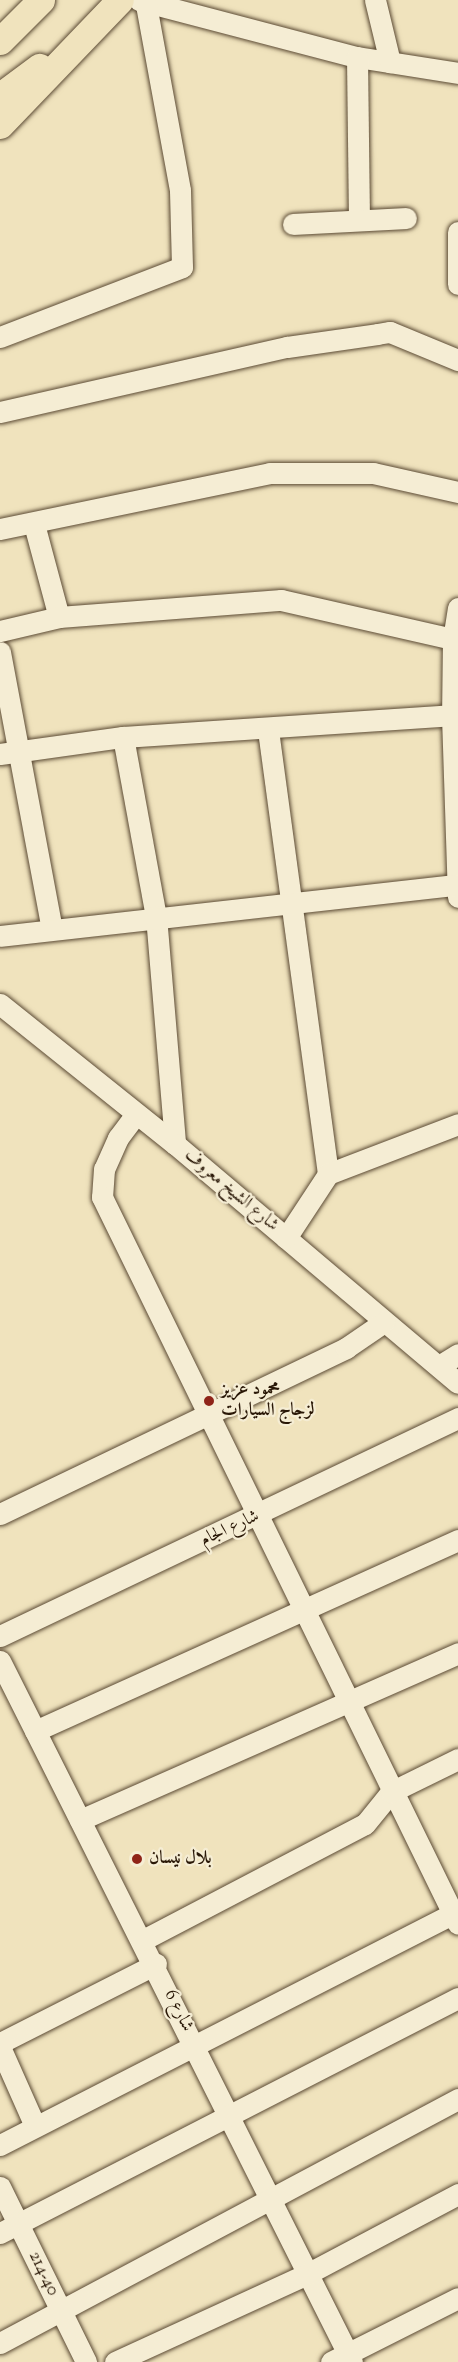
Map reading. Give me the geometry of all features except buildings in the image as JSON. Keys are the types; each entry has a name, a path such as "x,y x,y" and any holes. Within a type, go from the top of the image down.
{"main road":[{"path":"0,23 32,0"},
{"path":"0,41 41,0"},
{"path":"0,96 128,4"},
{"path":"0,125 128,4"}],"street":[{"path":"375,0 390,62"},
{"path":"0,337 182,267 180,190 128,4 357,57 458,73"},
{"path":"357,57 359,218"},
{"path":"293,224 359,218 406,218"},
{"path":"458,232 458,284"},
{"path":"0,412 287,347 390,332 458,360"},
{"path":"0,529 34,525 270,473 373,473 458,492"},
{"path":"34,525 59,617"},
{"path":"0,631 59,617 281,600 453,639"},
{"path":"0,936 294,900 457,891 453,639 458,608"},
{"path":"0,652 10,753 52,929"},
{"path":"10,753 123,737 268,730 455,716"},
{"path":"268,730 294,900 328,1174"},
{"path":"123,737 156,916 175,1144"},
{"name":"شارع الشيخ معروف","path":"0,1004 175,1144 458,1383"},
{"path":"0,2145 194,2043 456,1917 302,1612 102,1197 104,1169 118,1138 136,1113"},
{"path":"286,1238 328,1174 458,1124"},
{"path":"0,1515 346,1348 384,1322"},
{"path":"439,1366 458,1354"},
{"name":"شارع الجام","path":"0,1636 256,1517 458,1418"},
{"path":"35,1731 458,1540"},
{"path":"80,1820 458,1653"},
{"name":"شارع 6","path":"0,1661 156,1964 228,2115 308,2274 344,2359"},
{"path":"143,1940 364,1824 391,1792 458,1759"},
{"path":"35,2126 0,2045 156,1964"},
{"path":"9,2228 458,1998"},
{"path":"0,2343 270,2196 458,2099"},
{"name":"214-40","path":"0,2187 9,2228 60,2309 86,2362"},
{"path":"115,2362 308,2274 458,2194"},
{"path":"344,2359 458,2298"}],"place":[{"name":"محمود عزيز لزجاج السيارات","path":"209,1401"},
{"name":"بلال نيسان","path":"137,1859"}]}
